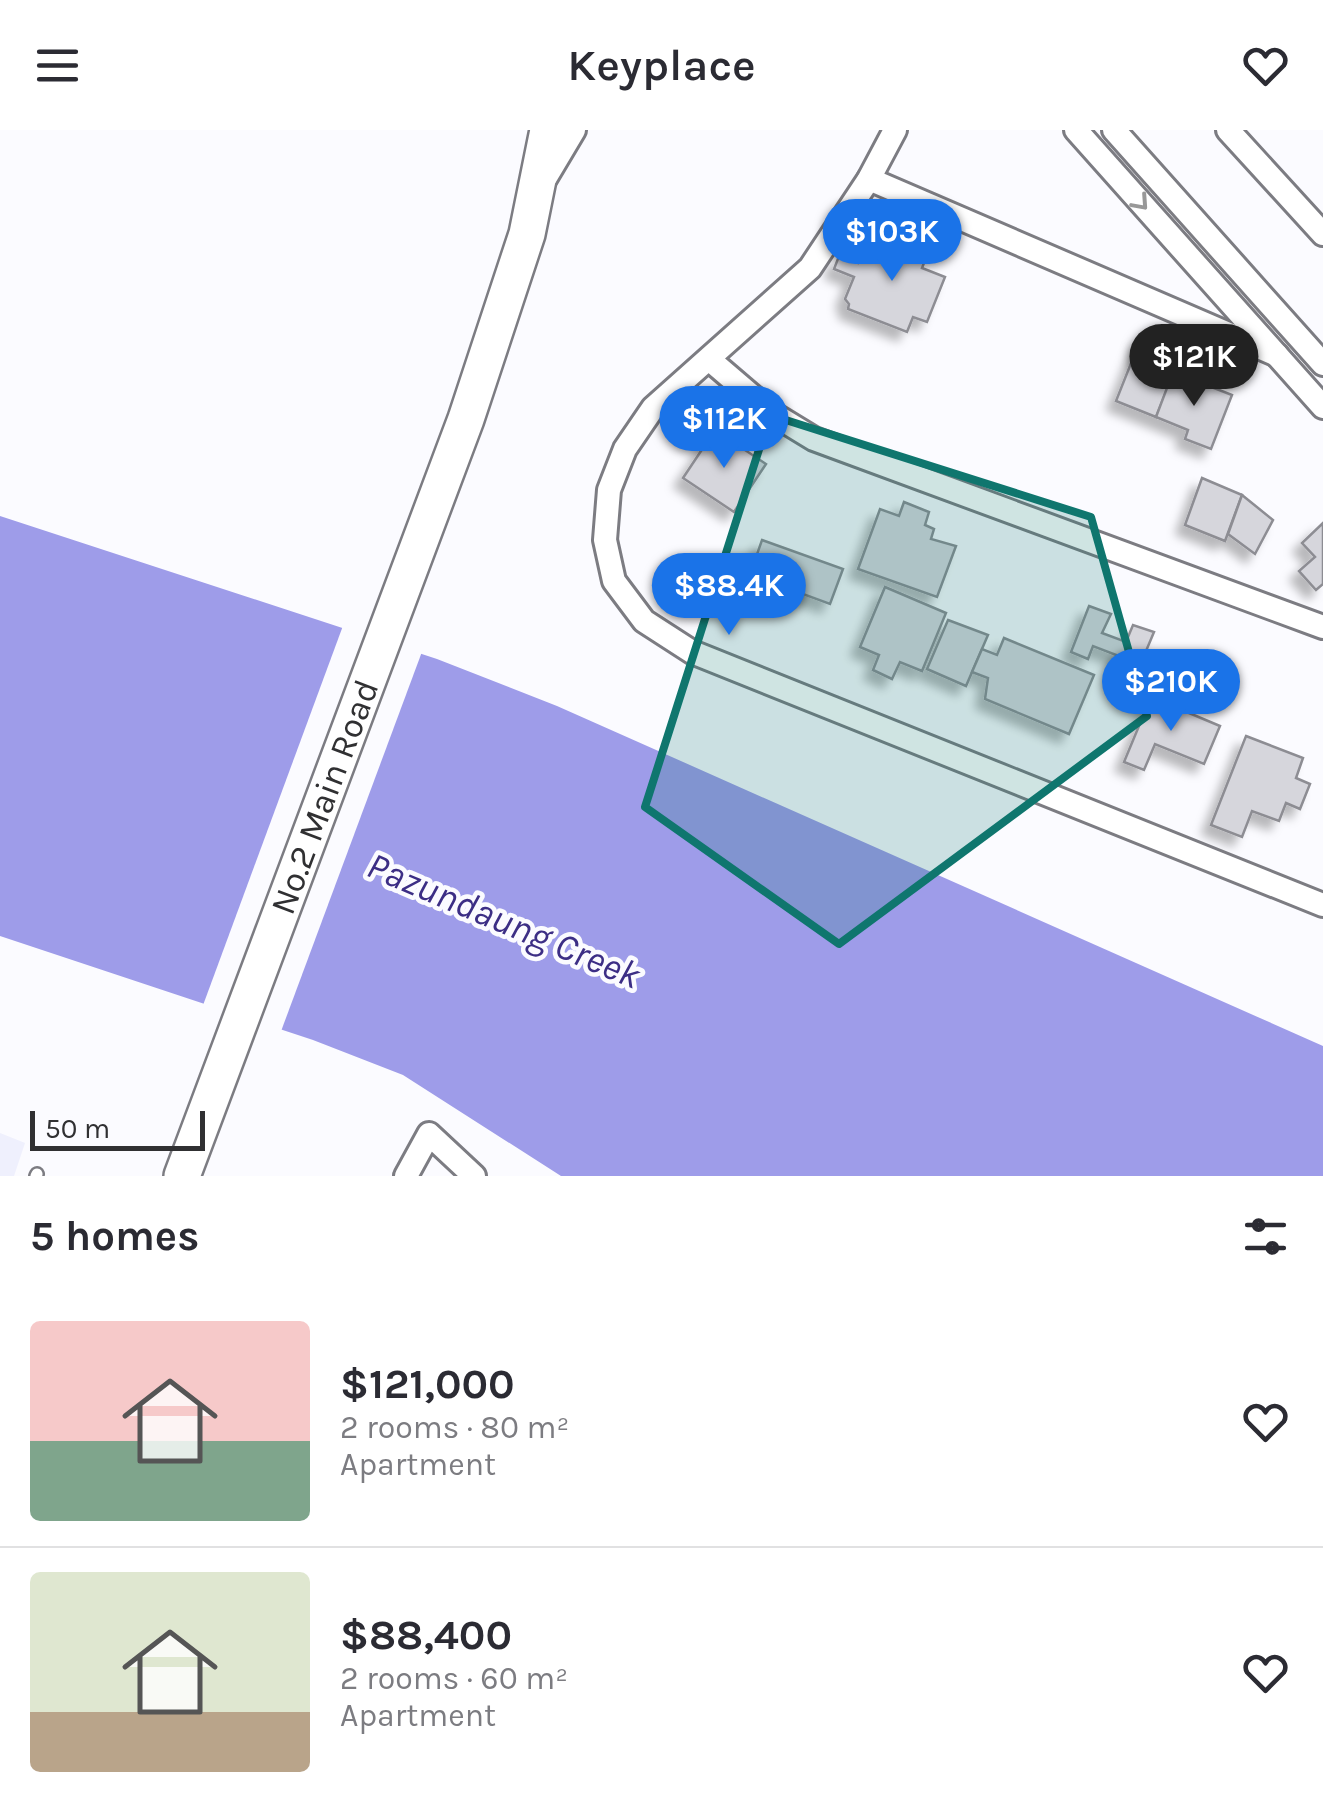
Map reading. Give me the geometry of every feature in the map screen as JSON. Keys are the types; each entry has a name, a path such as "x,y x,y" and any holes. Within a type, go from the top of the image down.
{"main road":[{"name":"No.2 Main Road","path":"182,1176 466,418 527,234 548,130"}],"street":[{"path":"534,198 574,130"},
{"path":"895,130 869,179 810,268 653,408 626,449 610,490 605,540 614,581 644,621 692,652 1321,898"},
{"path":"1076,130 1323,407"},
{"path":"1114,130 1323,364"},
{"path":"1228,130 1318,220"},
{"path":"869,179 1277,355"},
{"path":"710,360 773,414 814,438 1323,626"},
{"path":"406,1176 429,1134 474,1176"}],"highlighted area":[{"path":"770,415 1091,517 1147,716 839,944 645,807"}],"shaded area":[{"path":"0,1133 25,1143 14,1176 0,1176"}],"water":[{"name":"Pazundaung Creek","path":"0,516 437,659 557,706 1323,1046 1323,1176 561,1176 403,1075 313,1040 0,936"}],"pier":[{"path":"344,623 423,649 280,1034 202,1008"}],"building":[{"path":"908,236 931,245 922,268 945,277 927,322 913,317 907,332 848,309 845,299 854,277 834,269 839,256 858,263 865,244 882,251 886,242 903,248"},
{"path":"1141,338 1181,354 1156,417 1116,401"},
{"path":"1173,372 1232,395 1211,449 1185,439 1188,430 1156,417"},
{"path":"715,430 766,464 734,512 683,478"},
{"path":"1202,478 1242,495 1225,541 1185,525"},
{"path":"1242,495 1273,520 1255,554 1228,534"},
{"path":"904,502 929,512 925,525 934,529 931,539 956,546 937,597 858,569 880,509 899,516"},
{"path":"1323,523 1323,584 1316,590 1299,571 1315,557 1302,543"},
{"path":"762,540 843,569 830,604 776,584 771,598 755,592 761,577 750,574"},
{"path":"885,587 946,613 922,671 900,662 892,679 873,670 879,655 860,647"},
{"path":"1089,606 1111,614 1102,633 1126,642 1133,625 1154,632 1133,682 1116,677 1124,658 1093,646 1088,659 1071,652"},
{"path":"948,620 988,635 966,686 927,669"},
{"path":"1004,638 1094,675 1069,734 985,699 988,678 972,672 982,649 997,655"},
{"path":"1151,697 1220,726 1204,764 1155,744 1144,770 1124,762"},
{"path":"1246,736 1303,758 1296,778 1310,784 1300,809 1286,803 1279,821 1252,811 1242,837 1211,825"}]}
